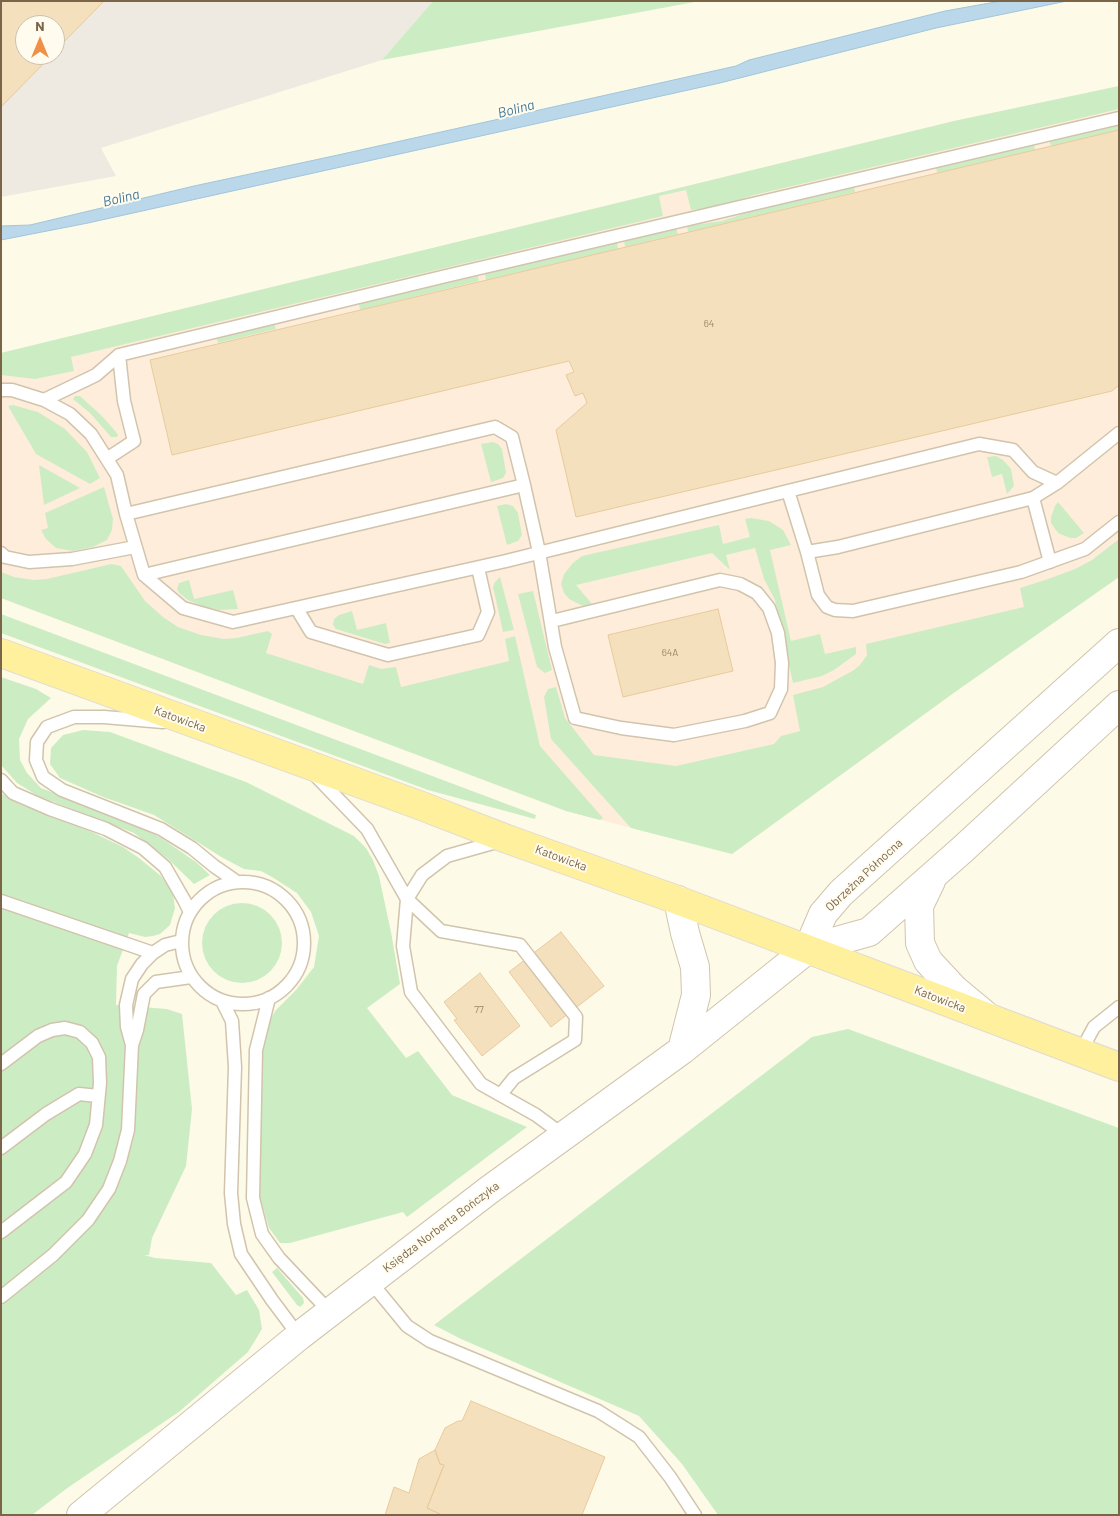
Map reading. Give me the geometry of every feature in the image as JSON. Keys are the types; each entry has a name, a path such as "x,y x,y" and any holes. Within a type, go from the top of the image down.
{"main road":[{"name":"Katowicka","path":"1,653 419,804 507,839 678,900 1119,1067"}],"street":[{"name":"Obrzeżna Północna","path":"808,949 823,914 842,893 1119,643"},
{"path":"808,949 868,932 934,875 1119,705"},
{"path":"934,875 919,906 920,943 928,961 954,989 989,1018"},
{"path":"678,900 695,966 696,995 682,1050"},
{"name":"Księdza Norberta Bończyka","path":"81,1515 299,1336 563,1135 682,1050 808,949"}],"lane":[{"path":"44,400 96,375 119,356 1119,118"},
{"path":"108,458 134,441 124,401 119,356"},
{"path":"1,390 12,390 44,400 70,414 91,434 118,475 126,514 144,575 183,608 233,622 478,568 979,444 1013,450 1033,472 1057,483"},
{"path":"126,514 495,427 512,437 540,552 555,647 575,718 621,728 674,735 745,721 770,713 781,689 782,663 778,633 769,608 757,593 740,584 720,580 552,621"},
{"path":"807,552 838,547 1033,498 1057,483 1119,433"},
{"path":"144,575 524,485"},
{"path":"788,490 821,602 826,607 835,610 853,611 1021,572 1085,549 1119,522"},
{"path":"1033,498 1050,562"},
{"path":"1,553 5,557 29,562 72,559 135,547"},
{"path":"297,608 311,632 388,655 478,634 488,612 478,568"},
{"path":"196,725 104,717 74,717 47,727 37,742 36,760 43,777 62,790 161,829 192,848 237,882"},
{"path":"304,764 367,829 407,899 441,931 520,945 576,1017 575,1040 514,1078 501,1094"},
{"path":"1,780 13,793 50,809 106,829 143,848 165,867 190,912"},
{"path":"507,839 447,856 422,874 407,899 403,946 411,992 481,1084 536,1114 563,1135"},
{"path":"237,882 259,884 278,893 293,908 302,927 304,948 299,969 287,986 269,998 246,1005 222,1001 205,992 191,977 183,960 181,941 183,926 190,912 202,897 219,887 237,882"},
{"path":"1,901 153,953"},
{"path":"132,1046 127,1027 126,1005 132,979 142,964 153,953 165,945 181,941"},
{"path":"1,1297 53,1254 88,1220 109,1190 120,1161 128,1130 132,1046 144,994 156,982 191,977"},
{"path":"269,998 256,1050 253,1198 262,1234 279,1258 330,1312"},
{"path":"222,1001 232,1021 235,1067 231,1193 234,1224 241,1254 299,1336"},
{"path":"1080,1053 1094,1027 1119,1007"},
{"path":"1,1064 38,1036 52,1030 65,1028 80,1032 92,1043 99,1057 96,1125 85,1154 66,1182 1,1232"},
{"path":"1,1148 46,1114 79,1094 98,1096"},
{"path":"370,1281 406,1326 430,1341 598,1411 639,1437 670,1477 695,1515"}],"shaded area":[{"path":"1,1 433,1 382,60 101,148 116,176 1,197"},
{"path":"1119,86 1119,577 955,692 732,854 566,811 1,598 1,353 954,121"}],"green space":[{"path":"433,1 588,2 700,1 382,60"},
{"path":"1119,86 1119,109 754,195 718,207 691,210 686,190 659,196 663,216 71,357 74,371 35,379 1,375 1,353 954,121"},
{"path":"1119,124 1119,130 1051,146 1049,140"},
{"path":"1034,143 1035,150 937,173 936,167"},
{"path":"854,186 855,192 688,232 687,226 722,221 767,206"},
{"path":"676,228 678,234 625,247 624,241"},
{"path":"617,243 618,249 486,280 485,274"},
{"path":"478,276 479,281 360,310 359,304"},
{"path":"274,323 276,329 218,343 216,337"},
{"path":"75,396 80,396 102,416 116,432 117,437 111,437 90,413 73,399"},
{"path":"13,405 38,412 65,429 87,452 100,478 90,484 36,454 8,406"},
{"path":"493,442 502,449 506,473 503,478 491,482 481,444"},
{"path":"996,456 1003,460 1011,469 1014,486 1007,494 1002,474 992,477 987,457"},
{"path":"39,465 80,488 44,505"},
{"path":"104,487 113,519 112,530 107,540 93,547 73,551 56,548 46,539 41,530 48,528 45,513"},
{"path":"1058,502 1084,533 1076,538 1070,538 1058,533 1051,523 1051,517"},
{"path":"506,504 513,506 518,513 522,535 518,541 507,545 497,506"},
{"path":"745,519 769,521 783,530 791,545 770,550 791,641 820,634 825,654 856,647 856,654 822,676 793,683 775,600 764,579 755,548 726,555 730,570 712,553 576,585 592,604 583,606 569,599 564,593 561,584 564,574 582,556 719,525 723,544 750,537"},
{"path":"1119,539 1119,577 955,692 732,854 631,828 551,739 544,697 548,689 556,687 565,718 594,755 676,766 774,744 781,736 800,731 793,695 823,687 854,670 867,655 866,644 1024,607 1020,588 1075,569 1092,560"},
{"path":"111,564 121,566 145,601 178,627 201,635 224,639 268,631 272,634 266,653 363,684 369,665 381,669 396,667 401,687 509,661 505,639 515,636 540,746 603,818 600,820 566,811 1,598 1,572 14,577 34,580 47,579"},
{"path":"500,577 514,630 503,632 493,587"},
{"path":"189,580 194,599 233,590 238,609 219,610 204,607 188,600 177,589 179,583"},
{"path":"533,591 552,670 545,673 537,667 518,594"},
{"path":"352,611 357,630 386,623 390,643 385,644 336,629 333,625 334,619 339,615"},
{"path":"1,614 536,815 535,819 428,790 1,633"},
{"path":"1,677 36,689 51,698 28,719 19,739 20,760 27,773 41,788 142,827 196,862 210,875 194,884 168,859 134,833 38,796 17,783 1,765"},
{"path":"83,730 110,732 246,782 354,836 366,848 379,876 400,984 367,1008 406,1058 418,1051 452,1095 527,1127 407,1217 403,1212 290,1243 280,1243 269,1228 259,1194 262,1040 267,1024 276,1010 296,990 314,967 319,936 311,912 297,893 261,871 244,869 154,815 103,797 60,778 50,764 51,748 63,735"},
{"path":"1,793 19,804 92,832 123,847 161,876 173,893 175,908 170,925 160,934 153,936 145,937 129,933 117,966 116,1005 167,1009 182,1014 192,1109 186,1166 152,1238 149,1255 144,1255 155,1258 211,1263 236,1295 247,1290 259,1310 262,1329 248,1352 180,1411 66,1489 32,1515 1,1515"},
{"path":"242,903 257,906 270,915 279,928 282,943 279,958 270,971 257,980 242,983 227,980 214,971 205,958 202,943 205,928 214,915 227,906"},
{"path":"848,1029 1119,1128 1119,1515 718,1515 682,1464 639,1416 461,1339 434,1325 812,1037"},
{"path":"277,1268 303,1298 304,1303 300,1307 272,1272"}],"water":[{"path":"1001,1 1067,1 936,28 720,83 88,223 1,240 1,226 30,225 194,186 736,66 749,60 945,11"}],"building":[{"path":"1,1 104,1 65,41 65,15 15,15 15,65 42,65 1,107"},
{"path":"1119,130 1119,385 1112,391 576,517 556,430 587,403 583,393 575,396 566,375 574,372 569,361 172,455 150,360"},
{"path":"718,609 733,671 623,697 608,635"},
{"path":"561,932 604,986 551,1027 509,972"},
{"path":"480,973 520,1026 482,1056 454,1020 457,1019 444,1002"},
{"path":"471,1401 605,1457 582,1515 442,1515 427,1508 444,1465 440,1464 435,1450 445,1428 458,1421 462,1421"},
{"path":"435,1450 440,1464 444,1465 427,1508 442,1515 385,1515 394,1487 409,1493 419,1459"}],"water label":[{"name":"Bolina","path":"516,109"},
{"name":"Bolina","path":"121,198"}]}
